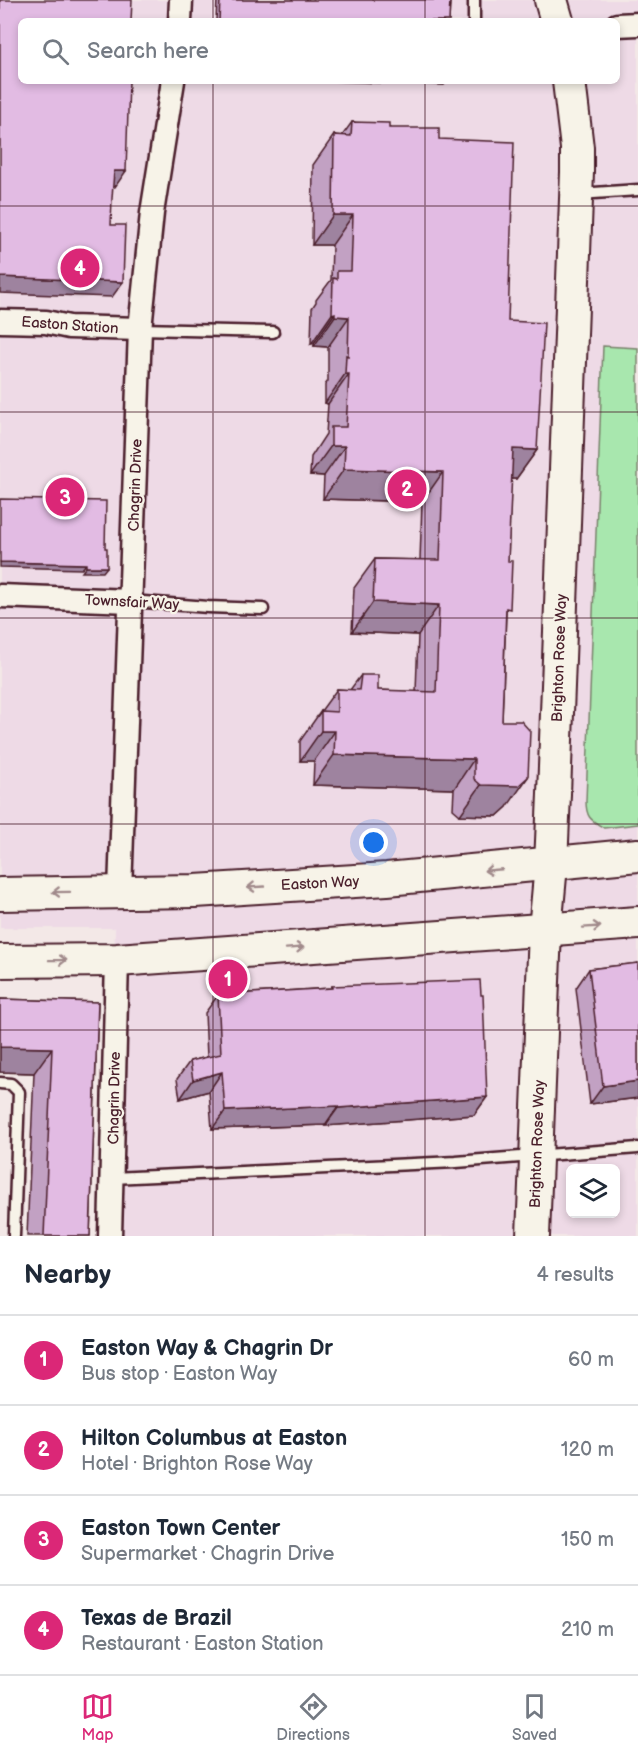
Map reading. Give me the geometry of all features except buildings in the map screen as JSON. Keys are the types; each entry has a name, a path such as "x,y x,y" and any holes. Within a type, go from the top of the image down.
{"main road":[{"path":"551,0 556,18"},
{"name":"Brighton Rose Way","path":"533,1236 545,930 551,865 576,194 577,148 568,84"},
{"name":"Easton Way","path":"0,894 195,891 387,879 638,855"},
{"path":"0,961 117,960 638,923"}],"street":[{"path":"180,18 181,0"},
{"path":"620,25 638,24"},
{"name":"Chagrin Drive","path":"120,891 140,329 152,213 173,84"},
{"name":"Easton Station","path":"0,321 46,322 69,327 140,329"},
{"name":"Townsfair Way","path":"0,596 131,601"},
{"name":"Chagrin Drive","path":"110,1236 117,960"}],"lane":[{"path":"474,0 474,18"},
{"path":"576,194 638,190"},
{"path":"140,329 273,332"},
{"name":"Townsfair Way","path":"131,601 264,609"},
{"path":"0,1083 11,1083 19,1092 14,1236"},
{"path":"112,1178 456,1162 638,1148"}],"shaded area":[{"path":"0,0 638,0 638,348 603,346 586,812 591,820 604,828 638,824 638,1236 108,1236 115,928 0,928"}],"green space":[{"path":"603,346 638,348 638,824 604,828 590,818 586,801"}],"place":[{"name":"Texas de Brazil","path":"80,268"},
{"name":"Hilton Columbus at Easton","path":"407,489"},
{"name":"Easton Town Center","path":"65,497"},
{"name":"Easton Way & Chagrin Dr","path":"228,979"}]}
